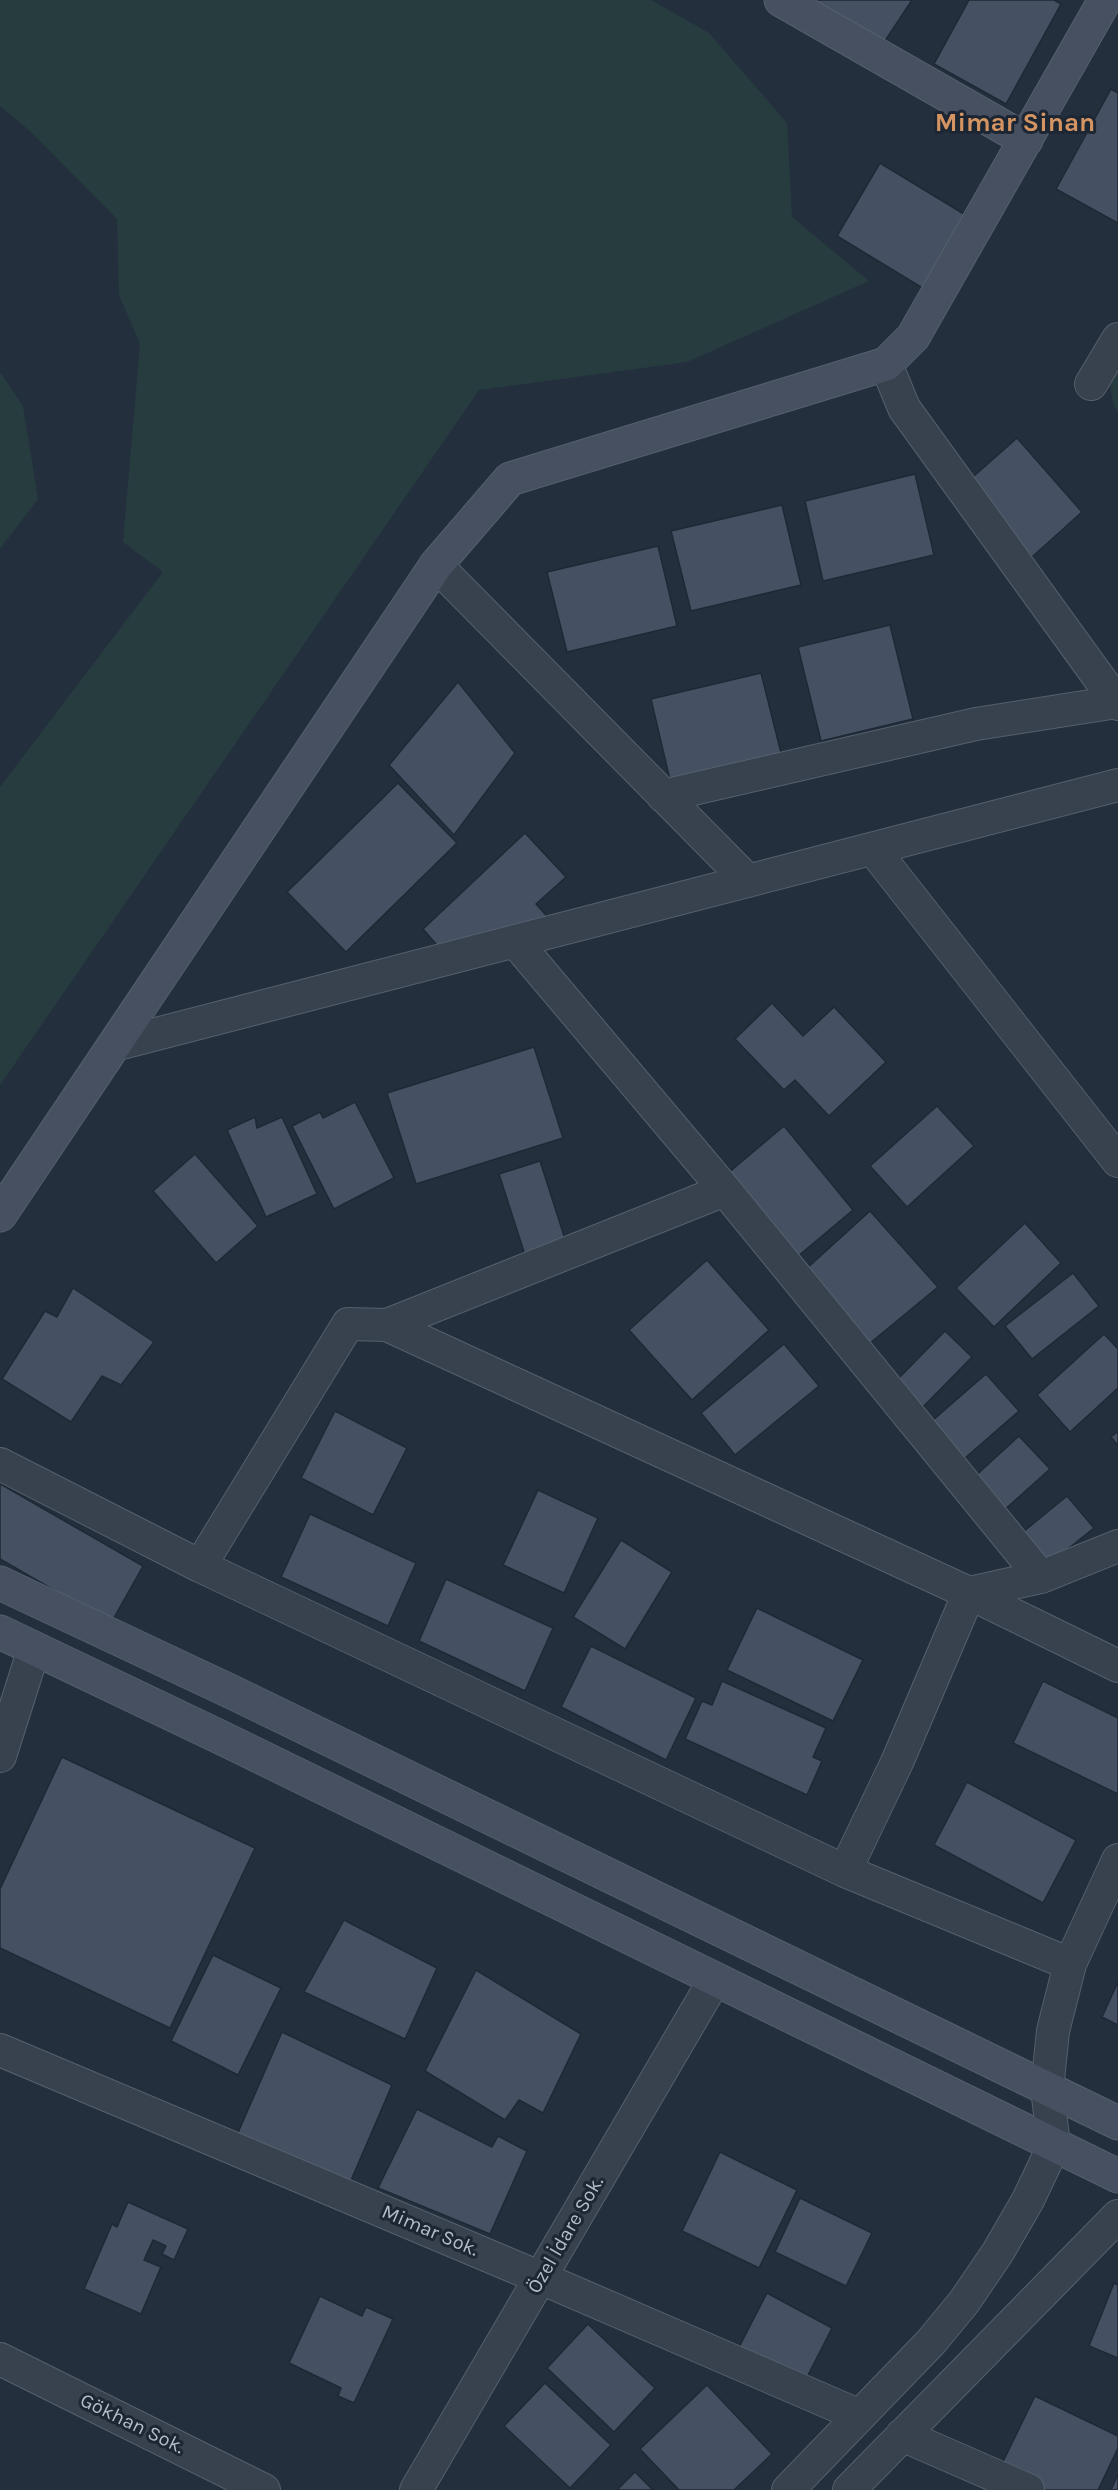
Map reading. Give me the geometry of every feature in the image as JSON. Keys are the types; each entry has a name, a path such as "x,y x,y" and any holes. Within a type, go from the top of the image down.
{"main road":[{"path":"0,1215 436,565 510,479 885,364 913,337 1106,0"},
{"path":"786,1 1026,140"},
{"path":"0,1583 236,1694 1118,2123"},
{"path":"0,1632 1118,2176"}],"street":[{"path":"1091,384 1118,339"},
{"path":"663,796 976,724 1117,703 904,408 885,364"},
{"path":"436,565 748,881"},
{"path":"114,1046 1118,785"},
{"path":"873,849 1118,1161"},
{"path":"515,941 725,1190 1041,1577"},
{"path":"200,1566 348,1324 387,1325 725,1190"},
{"path":"387,1325 969,1593 1118,1666"},
{"path":"0,1464 200,1566 845,1871 1070,1964"},
{"path":"969,1593 1041,1577 1118,1546"},
{"path":"845,1871 898,1760 969,1593"},
{"path":"0,1756 34,1648"},
{"path":"788,2490 858,2415 903,2372 964,2302 998,2252 1028,2200 1054,2145 1047,2089 1053,2031 1070,1964 1118,1860"},
{"name":"Özel İdare Sok.","path":"416,2490 715,1979"},
{"name":"Mimar Sok.","path":"0,2050 541,2277 858,2415"},
{"path":"849,2490 1118,2216"},
{"name":"Gökhan Sok.","path":"0,2359 264,2490"},
{"path":"902,2435 1028,2490"}],"green space":[{"path":"0,0 651,0 709,33 787,123 792,217 869,281 687,362 479,390 0,1085 0,787 163,572 123,542 140,344 119,295 117,219 31,132 0,106"},
{"path":"1118,370 1118,411 1114,406 1109,381"},
{"path":"0,372 23,406 38,499 0,549"}],"building":[{"path":"813,0 912,0 877,53"},
{"path":"969,0 1054,0 1061,4 1006,104 934,64"},
{"path":"1111,89 1118,93 1118,223 1056,189"},
{"path":"880,163 977,222 934,295 837,236"},
{"path":"1017,438 1082,512 1032,557 966,483"},
{"path":"915,474 934,555 823,581 805,501"},
{"path":"782,505 801,585 691,611 671,531"},
{"path":"658,546 677,626 567,652 547,572"},
{"path":"890,625 913,719 821,741 798,647"},
{"path":"761,673 781,753 670,780 651,699"},
{"path":"458,682 515,753 454,835 389,765"},
{"path":"398,783 457,843 346,952 287,892"},
{"path":"525,833 566,877 536,904 554,924 442,951 423,929"},
{"path":"772,1003 803,1036 834,1007 886,1062 829,1116 795,1080 784,1090 735,1039"},
{"path":"534,1047 563,1138 416,1184 387,1093"},
{"path":"355,1102 394,1178 334,1209 292,1126 320,1112 323,1118"},
{"path":"937,1106 974,1146 907,1207 870,1166"},
{"path":"255,1117 257,1128 282,1117 317,1194 266,1217 227,1130"},
{"path":"784,1126 853,1210 797,1257 727,1174"},
{"path":"195,1154 258,1226 216,1263 153,1191"},
{"path":"540,1161 566,1242 525,1255 499,1174"},
{"path":"870,1211 938,1287 869,1344 805,1270"},
{"path":"1025,1223 1061,1263 994,1327 956,1288"},
{"path":"707,1260 769,1330 692,1400 629,1330"},
{"path":"1073,1273 1099,1306 1032,1359 1005,1326"},
{"path":"73,1288 154,1342 121,1385 102,1376 71,1422 2,1379 45,1311 57,1317"},
{"path":"945,1331 972,1357 918,1412 891,1386"},
{"path":"1104,1334 1118,1349 1118,1388 1070,1432 1037,1395"},
{"path":"784,1344 819,1386 735,1455 701,1413"},
{"path":"986,1374 1019,1411 957,1465 925,1427"},
{"path":"335,1411 407,1448 373,1515 301,1478"},
{"path":"1118,1431 1118,1446 1111,1437"},
{"path":"1019,1436 1050,1469 1002,1512 972,1479"},
{"path":"0,1484 143,1566 111,1623 0,1559"},
{"path":"538,1490 598,1518 564,1593 503,1565"},
{"path":"1067,1496 1094,1528 1049,1564 1023,1532"},
{"path":"310,1514 416,1563 388,1626 281,1577"},
{"path":"621,1540 672,1572 625,1649 573,1617"},
{"path":"446,1579 553,1628 525,1691 419,1641"},
{"path":"757,1608 863,1660 833,1721 727,1670"},
{"path":"591,1646 696,1698 666,1760 561,1707"},
{"path":"722,1681 826,1728 813,1757 822,1761 807,1795 685,1739 702,1701 712,1705"},
{"path":"1043,1681 1118,1718 1118,1794 1013,1743"},
{"path":"62,1757 255,1848 170,2028 0,1948 0,1889"},
{"path":"967,1782 1076,1840 1043,1903 934,1845"},
{"path":"344,1920 437,1968 405,2039 304,1992"},
{"path":"213,1955 281,1988 238,2075 171,2041"},
{"path":"476,1970 581,2034 543,2113 519,2100 505,2120 425,2071"},
{"path":"1118,1982 1118,2025 1102,2017"},
{"path":"282,2032 392,2085 349,2185 237,2135"},
{"path":"417,2109 492,2147 498,2136 527,2151 490,2234 378,2188"},
{"path":"720,2152 797,2190 759,2268 682,2231"},
{"path":"800,2198 872,2233 846,2286 775,2252"},
{"path":"128,2202 188,2229 174,2260 162,2254 166,2246 153,2240 144,2260 161,2267 141,2314 84,2289 112,2224 117,2227"},
{"path":"1114,2283 1118,2285 1118,2358 1089,2346"},
{"path":"767,2293 832,2328 803,2385 737,2351"},
{"path":"320,2296 362,2316 366,2307 393,2319 354,2403 338,2396 341,2388 289,2363"},
{"path":"588,2324 655,2388 614,2432 547,2368"},
{"path":"545,2383 611,2445 570,2488 504,2426"},
{"path":"707,2385 772,2454 734,2490 679,2490 640,2449"},
{"path":"1035,2396 1118,2436 1118,2448 1098,2490 1030,2490 997,2474"},
{"path":"635,2472 653,2490 617,2490"},
{"path":"1118,2474 1118,2490 1111,2490"}],"district":[{"name":"Mimar Sinan","path":"1015,124"}]}
